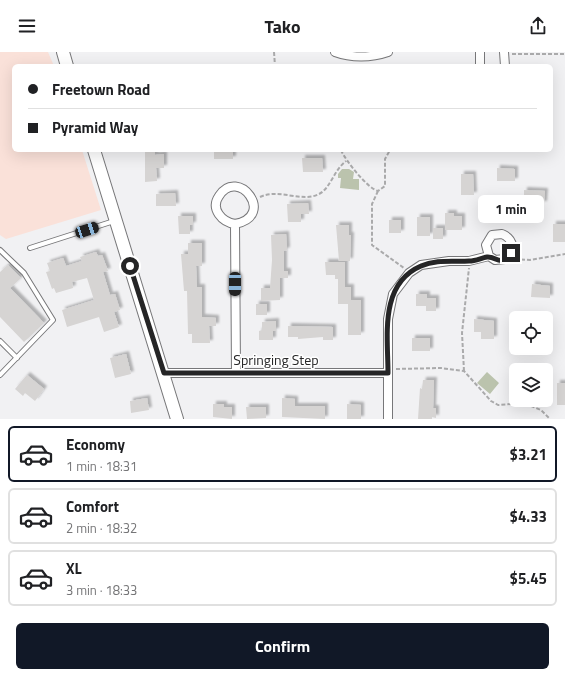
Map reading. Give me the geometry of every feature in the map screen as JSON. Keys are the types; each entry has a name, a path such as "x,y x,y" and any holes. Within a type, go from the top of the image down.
{"street":[{"path":"63,52 66,64"},
{"path":"334,52 354,56 369,56 388,52"},
{"path":"480,52 480,64"},
{"path":"504,53 505,64"},
{"path":"95,152 177,419"},
{"path":"235,186 247,191 253,200 252,214 242,223 235,224 224,220 217,212 216,206 220,194 228,188 235,186"},
{"path":"235,224 236,373"},
{"path":"388,419 389,305 393,294 409,273 421,266 434,262 469,261 489,256 500,260 508,257 513,247 512,242 507,236 496,234 486,241 485,248 489,256"},
{"name":"Springing Step","path":"164,373 388,373"}],"lane":[{"path":"30,248 116,220"},
{"path":"0,250 24,272 53,320 0,374"},
{"path":"0,341 17,358"}],"path":[{"path":"274,52 275,64"},
{"path":"504,53 565,54"},
{"path":"342,152 346,161 368,185 378,191"},
{"path":"389,152 385,159 385,186 378,191 372,204 372,245 409,273"},
{"path":"253,200 264,195 274,194 306,197 318,195 324,192 335,172 346,161"},
{"path":"508,257 518,260 565,254"},
{"path":"469,261 462,333 464,371 491,401 498,405 524,403 541,410 550,419"},
{"path":"388,373 399,368 426,370 441,368 464,371"}],"shaded area":[{"path":"0,52 48,52 53,64 12,64 12,152 83,152 101,210 6,239 0,235"}],"green space":[{"path":"342,169 349,169 354,172 353,179 359,179 359,190 340,188 341,178 338,178 338,174"},
{"path":"487,372 499,383 490,394 477,383"}],"building":[{"path":"145,152 155,152 155,155 164,154 164,168 156,168 157,181 145,182"},
{"path":"214,152 233,152 233,159 214,159"},
{"path":"302,158 322,158 323,172 303,172"},
{"path":"497,168 515,169 515,181 497,181"},
{"path":"461,174 473,174 474,195 461,195"},
{"path":"524,190 545,191 544,204 524,203"},
{"path":"175,193 176,206 156,206 156,194"},
{"path":"308,203 309,214 301,214 301,222 288,222 287,204"},
{"path":"445,213 454,213 454,216 462,216 462,230 445,230"},
{"path":"178,216 193,216 193,225 190,225 190,234 179,234"},
{"path":"417,217 430,217 430,236 417,236"},
{"path":"389,220 401,220 401,233 389,233"},
{"path":"553,224 565,224 565,242 553,242"},
{"path":"336,225 349,225 349,235 351,235 350,261 339,261"},
{"path":"433,228 443,228 443,239 433,239"},
{"path":"286,234 287,250 284,251 284,271 288,271 288,278 280,278 280,300 261,301 261,288 270,288 272,260 271,235"},
{"path":"188,243 202,243 202,266 196,266 197,287 202,287 202,317 216,318 216,326 209,326 210,343 192,343 192,334 188,334 187,291 184,291 181,254 188,254"},
{"path":"96,252 98,256 102,255 108,271 103,272 110,295 115,294 120,310 114,312 119,327 104,332 99,317 67,327 62,310 94,300 87,278 72,282 73,288 56,293 54,288 52,289 46,272 50,271 47,263 63,258 66,266 82,261 80,257"},
{"path":"325,262 345,262 345,287 351,287 351,300 361,300 361,335 348,335 348,304 338,304 338,279 335,279 335,275 326,275"},
{"path":"8,265 21,278 10,288 44,323 24,342 0,317 0,272"},
{"path":"532,284 550,286 550,298 531,297"},
{"path":"416,294 427,294 427,298 436,298 436,311 426,311 426,306 416,306"},
{"path":"256,304 267,304 267,315 256,315"},
{"path":"474,319 494,321 494,339 481,339 481,332 474,332"},
{"path":"276,321 276,331 273,331 273,340 259,340 259,331 262,330 262,322"},
{"path":"288,326 333,327 333,340 323,340 323,337 298,339 298,337 288,337"},
{"path":"412,338 430,338 430,351 412,351"},
{"path":"126,354 131,374 115,378 110,358"},
{"path":"27,375 44,389 35,401 25,393 23,396 15,389"},
{"path":"423,380 434,380 433,408 436,408 436,418 432,417 432,419 418,419 420,388 422,389"},
{"path":"557,383 565,383 565,405 557,405"},
{"path":"147,398 149,410 131,413 130,401"},
{"path":"282,398 295,399 295,406 325,406 325,419 282,417"},
{"path":"213,404 224,404 224,407 232,407 232,419 213,417"},
{"path":"347,404 361,405 361,419 347,419"},
{"path":"246,407 266,407 266,418 247,419"}],"route":[{"path":"130,266 164,373 388,373 389,305 393,294 409,273 421,266 434,262 469,261 489,256 495,260 500,260 505,259 511,253"}]}
